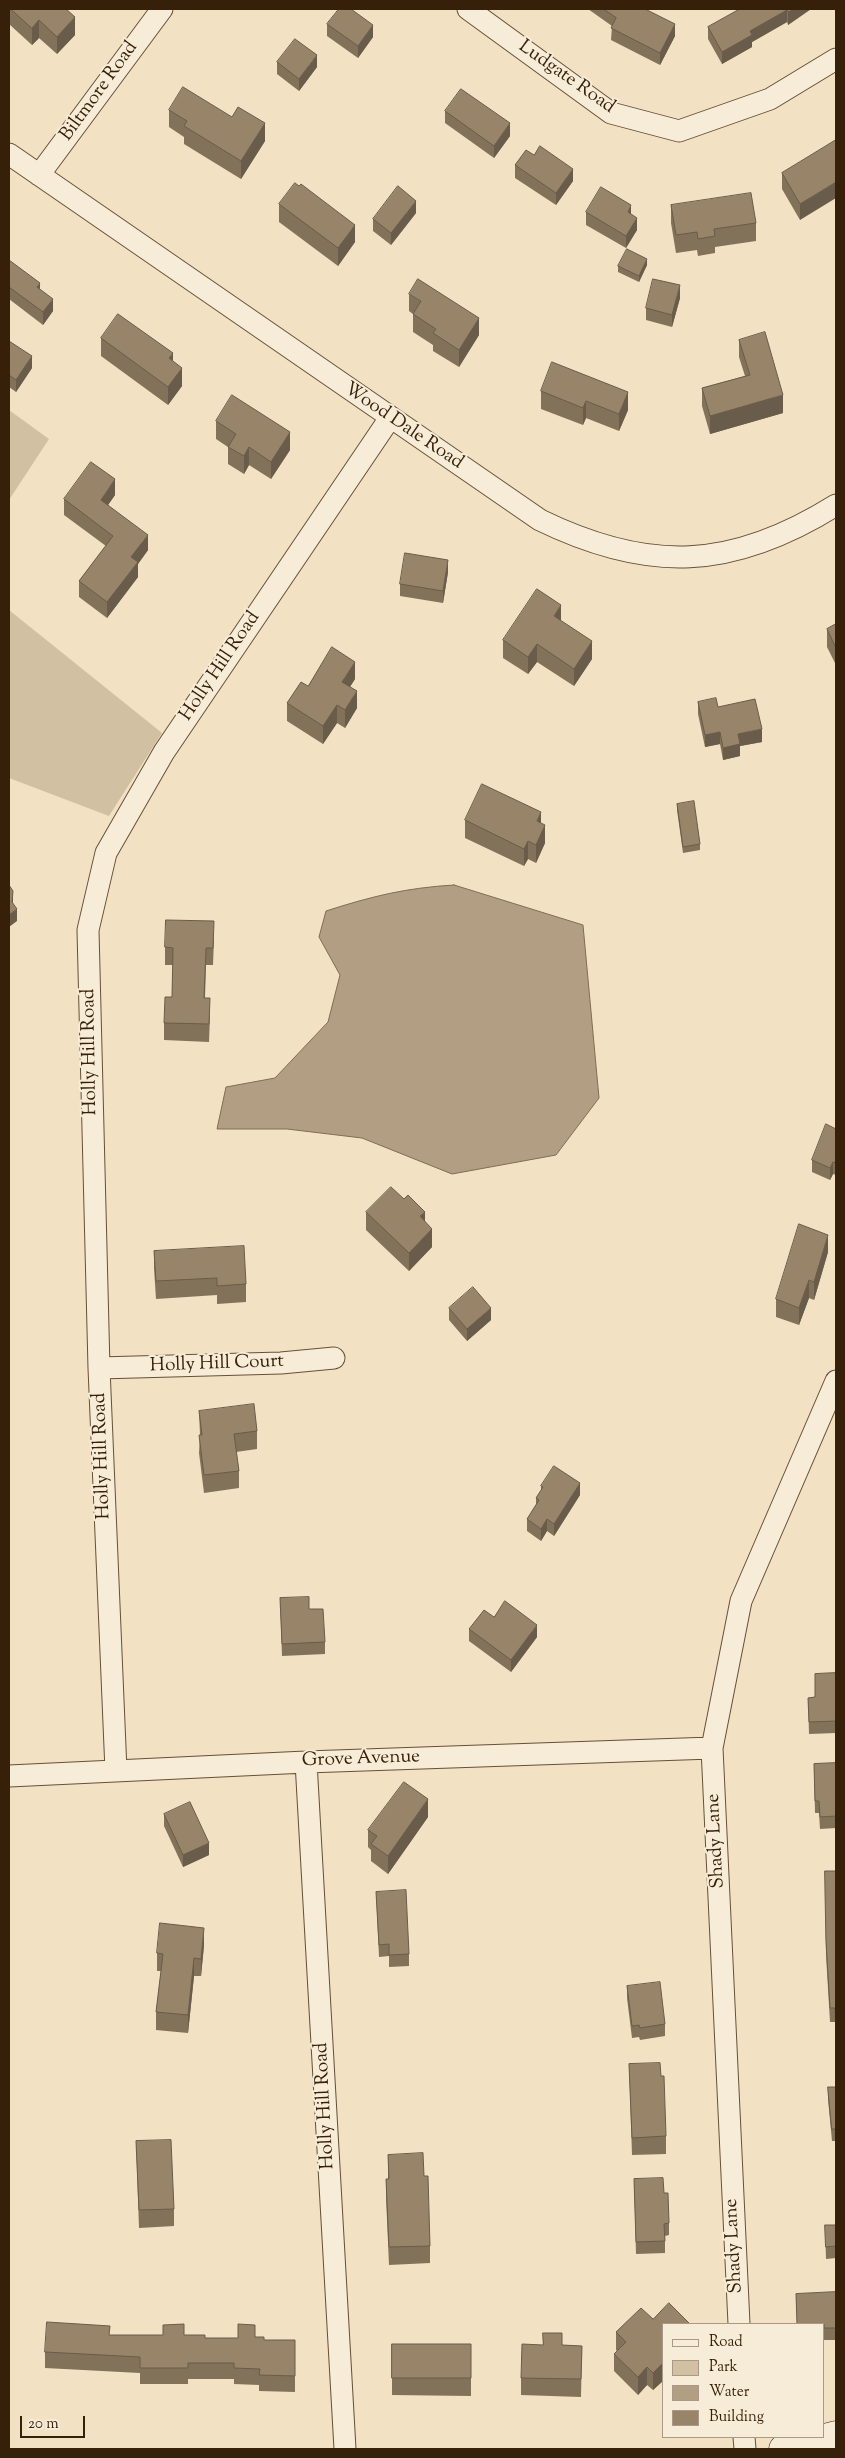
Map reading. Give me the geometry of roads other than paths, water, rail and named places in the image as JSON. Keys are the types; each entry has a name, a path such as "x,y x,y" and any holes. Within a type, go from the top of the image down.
{"street":[{"name":"Biltmore Road","path":"39,175 162,9"},
{"name":"Ludgate Road","path":"468,9 611,113 679,131 770,98 836,59"},
{"name":"Wood Dale Road","path":"9,154 540,520 575,537 612,550 643,556 682,558 745,548 783,534 836,505"},
{"name":"Holly Hill Road","path":"116,1771 99,1368 88,930 106,853 164,752 390,418"},
{"name":"Holly Hill Court","path":"99,1368 282,1363 334,1358"},
{"name":"Shady Lane","path":"739,2323 712,1748 741,1601 836,1381"},
{"name":"Grove Avenue","path":"9,1776 306,1762 712,1748"},
{"name":"Holly Hill Road","path":"306,1762 345,2449"},
{"path":"783,2449 825,2438"}],"water":[{"path":"454,885 583,925 599,1098 556,1155 452,1174 362,1138 287,1129 217,1129 226,1087 275,1078 328,1022 340,975 319,937 326,911 389,894 420,888"}]}
